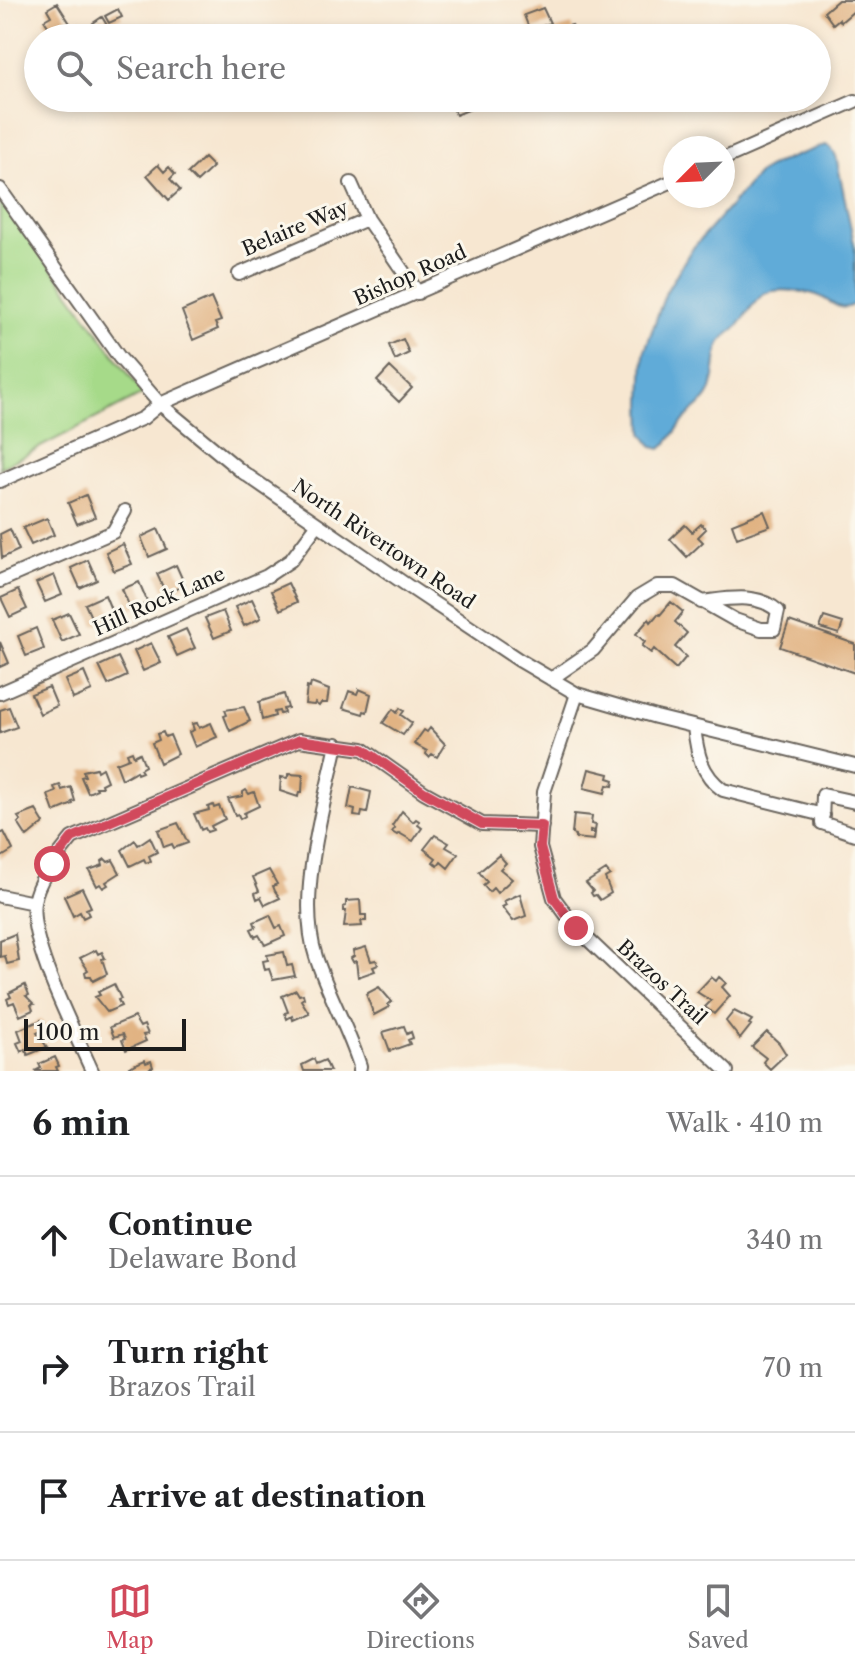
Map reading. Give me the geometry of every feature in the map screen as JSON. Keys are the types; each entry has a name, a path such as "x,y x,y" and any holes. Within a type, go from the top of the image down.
{"street":[{"path":"831,112 855,101"},
{"path":"735,154 830,112"},
{"path":"351,183 367,219 418,293"},
{"name":"Bishop Road","path":"0,481 143,418 160,404 663,185"},
{"name":"North Rivertown Road","path":"0,189 119,357 160,404 231,463 519,660 577,694 694,727 855,766"},
{"name":"Belaire Way","path":"239,274 367,219"},
{"path":"0,581 113,532 125,511"},
{"name":"Hill Rock Lane","path":"0,693 267,576 291,560 318,524"},
{"path":"551,679 593,650 637,598 657,586 675,586 701,602 735,620 761,629 774,629 778,611 767,600 740,598 701,602"},
{"name":"Brazos Trail","path":"577,694 544,792 540,847 554,898 576,928 727,1071"},
{"path":"694,727 701,765 711,780 723,790 823,815"},
{"path":"92,1071 48,970 34,903 52,864 72,838 299,740 363,749 424,792 482,824 542,826"},
{"path":"337,744 312,862 309,911 315,955 350,1034 359,1071"},
{"path":"855,802 823,795 822,823 855,834"},
{"path":"0,896 34,903"}],"green space":[{"path":"0,197 143,394 0,468"}],"water":[{"path":"825,145 831,147 836,156 855,248 855,303 840,307 817,295 797,291 781,290 763,295 721,343 712,388 707,397 661,449 653,447 643,433 644,353 666,292 691,250 728,208 735,208 735,200 759,173 776,163"}],"building":[{"path":"838,0 855,0 855,10 841,22 839,19 833,24 824,12"},
{"path":"57,3 70,24 47,24 44,20 51,16 47,9"},
{"path":"543,8 550,23 527,24 524,15"},
{"path":"118,9 122,17 109,23 105,16"},
{"path":"102,17 106,24 94,24"},
{"path":"204,158 213,167 197,182 188,173"},
{"path":"158,165 164,172 169,167 175,174 170,179 180,190 169,200 147,175"},
{"path":"211,298 221,321 215,323 218,329 193,340 182,311"},
{"path":"403,339 409,353 395,360 389,345"},
{"path":"390,367 412,388 399,402 377,381"},
{"path":"86,495 95,517 77,524 68,503"},
{"path":"764,511 770,526 737,538 732,524"},
{"path":"47,518 54,535 31,545 23,528"},
{"path":"701,524 706,529 698,537 703,542 687,557 670,539 685,525 692,532"},
{"path":"10,529 19,550 2,558 0,534"},
{"path":"158,529 167,549 149,557 141,537"},
{"path":"123,544 132,564 114,571 106,552"},
{"path":"88,560 97,580 80,588 71,568"},
{"path":"176,565 185,585 166,594 157,574"},
{"path":"54,575 62,595 45,602 36,583"},
{"path":"139,582 148,603 131,610 122,589"},
{"path":"288,583 297,602 280,610 271,591"},
{"path":"18,590 27,609 10,617 1,598"},
{"path":"105,595 114,617 95,626 85,604"},
{"path":"252,599 261,618 244,626 235,607"},
{"path":"671,602 683,612 675,622 687,633 675,647 686,657 676,669 654,649 651,653 642,646 645,642 636,634"},
{"path":"223,611 231,631 214,638 205,618"},
{"path":"69,613 79,634 62,642 52,620"},
{"path":"824,617 843,623 839,634 820,628"},
{"path":"789,621 855,644 855,673 780,647"},
{"path":"36,628 44,649 26,656 18,636"},
{"path":"186,629 195,648 177,656 168,637"},
{"path":"0,642 9,663 0,667"},
{"path":"151,643 161,663 143,671 134,651"},
{"path":"118,657 127,676 108,685 99,666"},
{"path":"84,672 92,691 73,699 65,680"},
{"path":"311,683 329,690 327,703 319,706 315,703 305,704 307,687 310,688"},
{"path":"49,687 57,706 40,714 31,694"},
{"path":"359,689 371,694 367,712 363,714 343,708 349,691 357,694"},
{"path":"284,694 288,708 283,709 284,713 274,712 275,716 262,720 259,702"},
{"path":"9,707 17,727 0,733 0,710"},
{"path":"244,707 250,721 230,731 225,710"},
{"path":"400,708 404,711 401,715 412,723 403,735 383,723 393,709 397,713"},
{"path":"197,723 199,728 211,723 217,737 195,747 189,732 194,730 192,724"},
{"path":"430,728 445,744 437,757 432,754 429,757 427,751 414,744 424,730 427,732"},
{"path":"163,732 165,737 170,735 178,754 160,763 152,743 159,740 157,734"},
{"path":"132,751 134,756 140,753 145,766 140,769 142,772 137,774 136,771 122,779 116,763 129,758 127,753"},
{"path":"96,768 97,771 102,768 107,781 101,784 102,787 88,793 81,777 85,776 83,771"},
{"path":"589,769 609,774 608,778 614,780 613,786 607,785 605,793 584,788"},
{"path":"289,774 303,775 302,792 298,797 280,791 281,777 287,778"},
{"path":"60,785 62,790 71,787 75,801 54,812 48,795 56,792 54,787"},
{"path":"352,787 371,792 367,813 362,812 361,817 354,816 355,810 348,808"},
{"path":"246,790 249,794 254,792 259,806 244,813 245,816 240,819 228,799 243,796"},
{"path":"213,805 214,808 219,806 225,819 211,826 213,830 201,830 194,814 209,810 208,807"},
{"path":"36,810 44,823 27,837 18,823 21,821 18,817"},
{"path":"402,811 413,822 416,819 419,821 418,825 422,828 413,841 392,832 395,828 392,826"},
{"path":"574,814 592,816 591,824 596,825 595,831 590,830 590,833 595,833 594,840 575,838 572,834"},
{"path":"178,823 188,843 174,848 172,844 164,847 158,830"},
{"path":"4,832 13,850 0,858 0,834"},
{"path":"435,835 449,843 446,847 458,854 448,868 441,862 438,866 433,862 436,858 424,849"},
{"path":"150,837 157,852 149,856 151,861 146,863 144,859 130,866 122,850 135,840 138,845"},
{"path":"499,855 506,863 500,869 512,879 497,893 493,888 489,892 483,885 487,882 479,872"},
{"path":"105,859 108,862 113,860 120,873 106,882 108,885 103,888 100,884 97,886 89,870 103,865"},
{"path":"269,870 280,898 265,905 261,897 257,899 255,893 259,891 253,877"},
{"path":"606,870 610,875 605,878 611,893 600,900 593,896 586,883"},
{"path":"82,888 91,907 86,909 89,915 83,918 80,912 73,916 64,896"},
{"path":"520,894 526,916 513,921 502,907 506,905 504,901"},
{"path":"360,900 361,915 366,915 366,921 361,921 362,926 344,927 346,911 343,907 346,901"},
{"path":"270,915 276,928 281,926 285,936 265,945 251,929 256,927 254,922"},
{"path":"15,934 19,961 7,964 5,956 0,957 0,940"},
{"path":"366,947 371,961 376,960 378,965 373,967 375,971 358,977 356,961 353,962 351,958 353,951"},
{"path":"96,950 98,954 102,952 105,958 102,959 107,974 93,981 91,976 86,976 88,970 80,958"},
{"path":"284,952 287,966 292,965 295,976 273,980 269,969 265,970 263,961 268,960 267,955"},
{"path":"711,977 716,981 719,977 726,983 722,987 730,996 714,1014 705,1007 711,1001 697,992"},
{"path":"114,984 121,1006 107,1012 95,997 100,995 98,992"},
{"path":"25,985 29,995 26,996 34,1004 31,1005 33,1010 20,1016 14,1002 9,1004 7,999 11,997 9,993"},
{"path":"379,987 392,1002 374,1015 366,994"},
{"path":"296,990 299,995 303,994 301,1000 309,1013 293,1020 292,1016 287,1019 285,1013 288,1012 282,996"},
{"path":"734,1011 752,1020 740,1039 726,1021"},
{"path":"134,1017 140,1027 144,1025 148,1034 143,1035 146,1041 126,1050 123,1034 114,1037 110,1027"},
{"path":"41,1020 46,1029 37,1033 47,1047 28,1055 25,1049 21,1052 17,1043 22,1041 18,1030"},
{"path":"404,1026 413,1038 408,1040 410,1044 390,1051 383,1032"},
{"path":"767,1032 786,1054 770,1069 763,1062 766,1058 752,1047"},
{"path":"55,1057 58,1071 35,1071 41,1068 39,1064"},
{"path":"314,1059 316,1064 325,1060 330,1071 304,1071 302,1065"},
{"path":"145,1060 146,1063 151,1061 152,1071 131,1071 129,1067"}],"route":[{"path":"52,864 72,838 299,740 337,744 363,749 424,792 482,824 542,826 540,847 554,898 576,928"}]}
